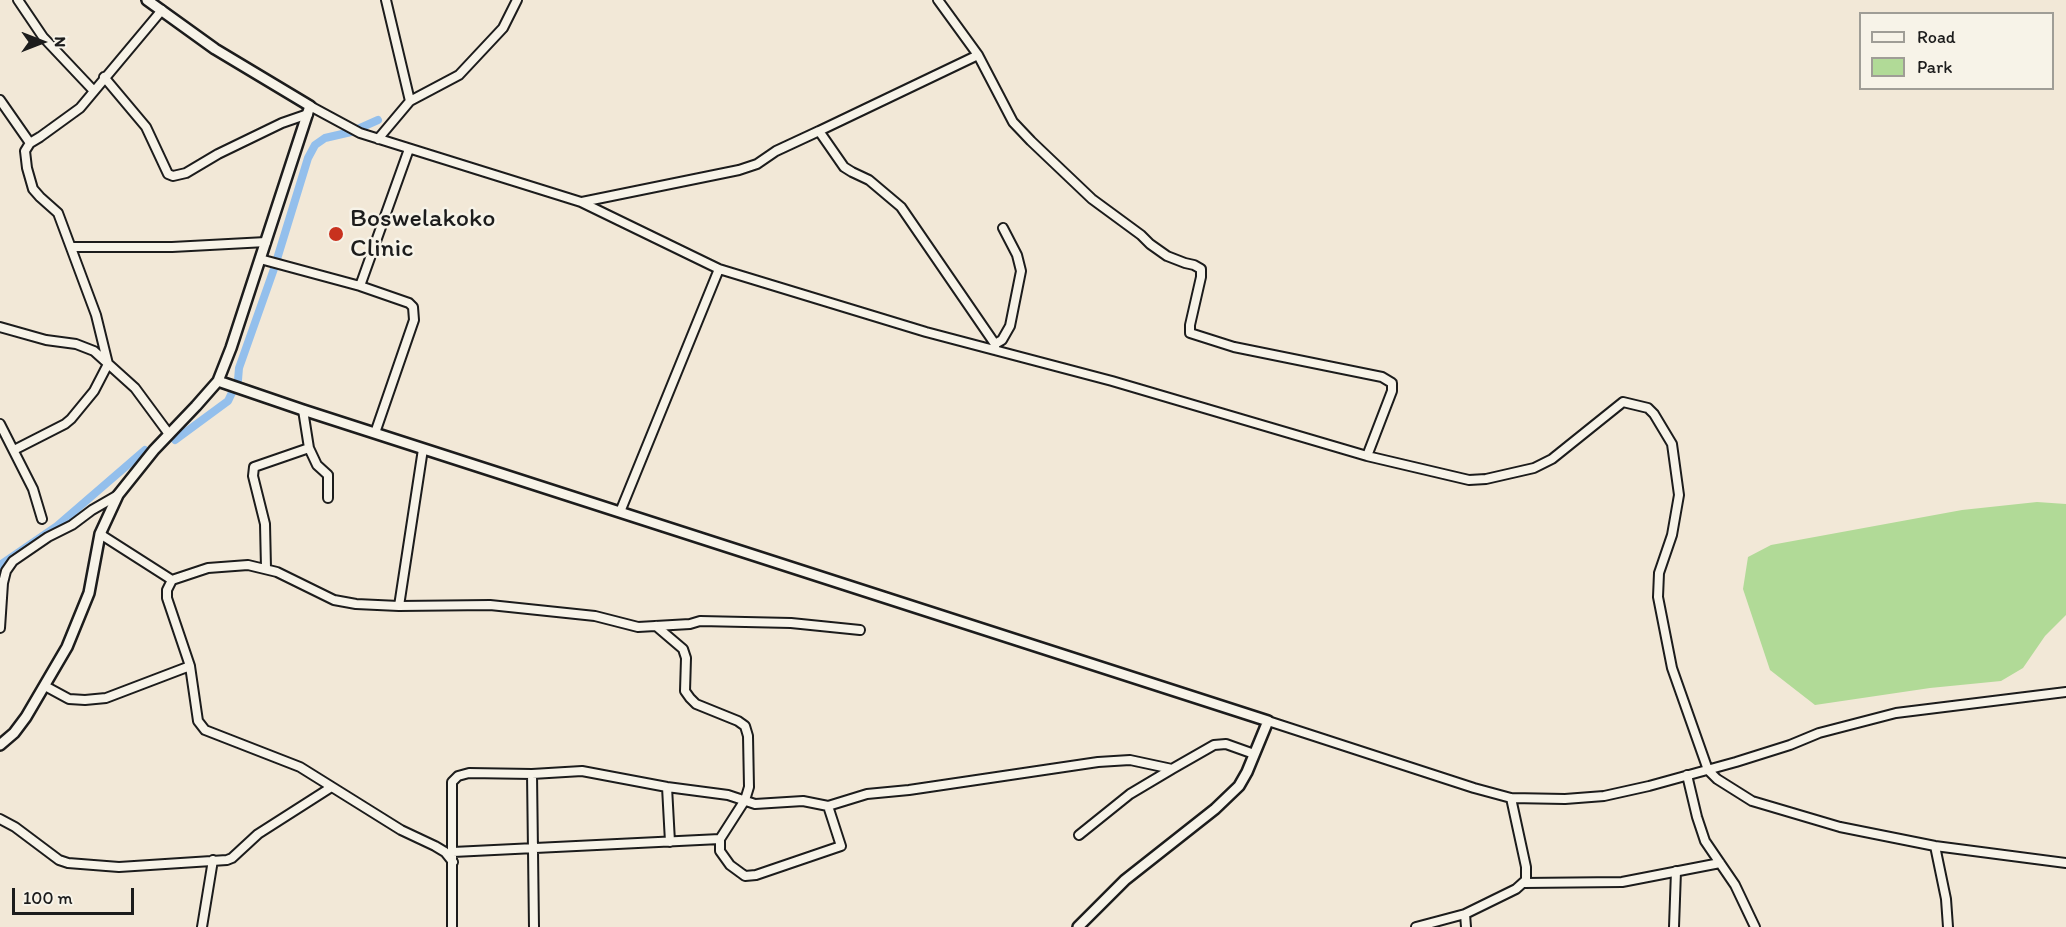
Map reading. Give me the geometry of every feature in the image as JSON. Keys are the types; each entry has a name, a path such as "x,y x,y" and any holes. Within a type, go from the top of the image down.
{"street":[{"path":"18,0 43,37 93,90"},
{"path":"147,0 215,49 309,110 378,140 581,202 719,269 926,332 995,347 1367,456 1470,480 1486,479 1534,468 1552,459 1623,402 1648,408 1672,444 1679,495 1672,535 1659,573 1658,597 1672,668 1708,770 1726,786 1752,801 1840,827 1935,846 2066,863"},
{"path":"386,0 411,101"},
{"path":"378,140 411,101 459,75 503,28 518,0"},
{"path":"938,0 978,55 1012,122 1092,199 1141,235 1149,244 1167,256 1201,269 1190,333 1234,347 1382,377 1392,383 1392,391 1367,456"},
{"path":"14,450 71,419 94,391 108,364 96,315 58,213 33,189 25,151 30,143 80,108 162,10"},
{"path":"581,202 739,170 757,164 776,151 978,55"},
{"path":"104,77 146,127 168,174 173,176 186,173 218,154 309,110"},
{"path":"0,100 30,143"},
{"path":"0,746 14,733 67,647 82,613 100,534 118,495 169,434 222,382 309,110"},
{"path":"819,131 844,166 869,180 901,207 995,347"},
{"path":"360,286 409,149"},
{"path":"995,347 1010,326 1021,271 1017,255 1003,228"},
{"path":"71,247 172,247 266,242"},
{"path":"261,259 360,286 409,303 415,311 414,320 375,433"},
{"path":"621,512 719,269"},
{"path":"0,327 76,344 94,351 135,388 169,434"},
{"path":"222,382 1268,722 1511,798 1565,799 1604,796 1687,776 1819,734 1896,713 2066,692"},
{"path":"303,410 309,448 315,462 328,475 328,498"},
{"path":"0,424 33,489 42,519"},
{"path":"266,568 265,524 253,476 254,467 309,448"},
{"path":"399,606 423,449"},
{"path":"0,628 2,580 13,561 118,495"},
{"path":"100,534 172,580"},
{"path":"453,862 435,846 401,830 300,768 204,730 198,721 189,666 167,598 167,590 172,580 208,568 248,565 266,568 334,600 356,604 490,605 595,616 638,627 690,624 700,621 768,622 860,630"},
{"path":"656,626 683,649 686,658 685,691 690,698 696,704 746,726 749,787 745,800 720,839 720,851 730,865 745,876 756,875 841,846 828,807"},
{"path":"45,686 69,699 106,698 189,666"},
{"path":"1078,927 1125,880 1239,786 1268,722"},
{"path":"1079,835 1130,794 1214,745 1234,745 1254,754"},
{"path":"452,927 452,782 458,776 469,773 532,774 582,771 667,787 728,795 763,804 803,801 828,807 867,794 909,790 1098,762 1130,760 1172,769"},
{"path":"532,774 534,927"},
{"path":"1687,776 1700,830 1709,848 1735,885 1755,927"},
{"path":"667,787 670,842"},
{"path":"0,819 15,827 58,860 68,863 119,867 213,860 232,858 258,834 330,788"},
{"path":"1416,927 1465,914 1524,883 1527,874 1526,867 1511,798"},
{"path":"435,846 443,843 453,832"},
{"path":"453,852 720,839"},
{"path":"1935,846 1946,899 1948,927"},
{"path":"202,927 213,860"},
{"path":"1524,883 1622,882 1720,863"},
{"path":"1674,927 1676,871"},
{"path":"1465,914 1466,927"}],"green space":[{"path":"2037,502 2066,504 2066,615 2045,636 2023,668 2001,681 1930,688 1815,705 1770,670 1743,589 1748,557 1771,545 1962,510"}],"waterway":[{"path":"277,259 308,158 315,145 325,138 351,132 378,120"},
{"path":"175,440 228,401 238,380 239,368 275,266"},
{"path":"0,565 57,526 145,450"}],"place":[{"name":"Boswelakoko Clinic","path":"336,234"}]}
